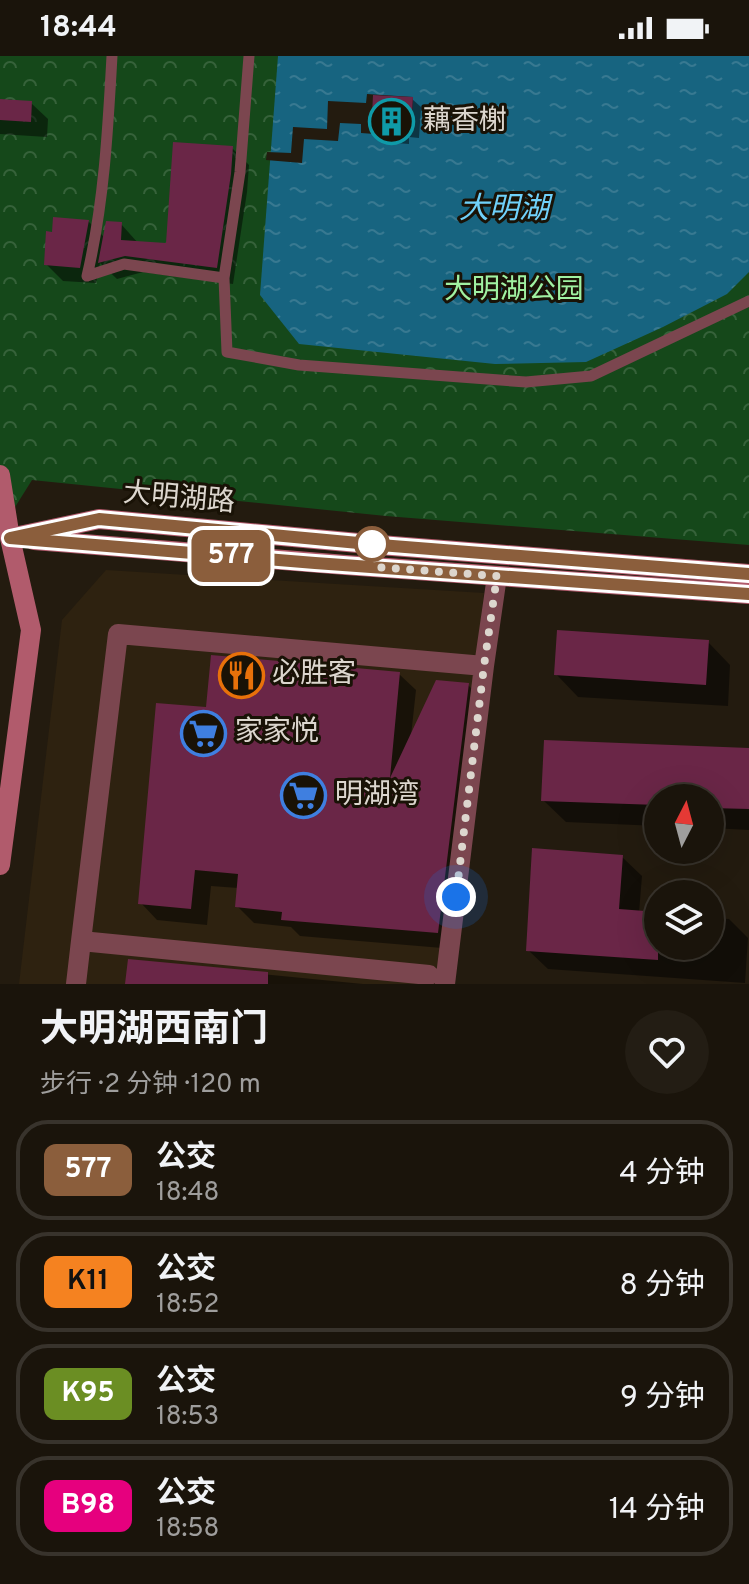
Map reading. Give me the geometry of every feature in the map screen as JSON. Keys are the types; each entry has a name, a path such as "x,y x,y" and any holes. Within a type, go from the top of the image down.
{"main road":[{"path":"0,475 10,538 31,630 0,865"},
{"name":"大明湖路","path":"10,538 99,519 749,574"},
{"path":"0,565 10,538"},
{"name":"大明湖路","path":"10,538 749,594"}],"street":[{"path":"81,941 437,979 497,576"},
{"path":"76,984 118,634 484,666"}],"lane":[{"path":"112,56 96,237 87,276 124,264 224,278"},
{"path":"249,56 240,172 224,278 227,352 299,365 526,382 591,376 749,301"}],"shaded area":[{"path":"106,570 484,593 437,984 19,984 62,620"}],"green space":[{"name":"大明湖公园","path":"0,56 749,56 749,545 386,516 32,480 0,531"}],"water":[{"name":"大明湖","path":"278,56 749,56 749,272 727,294 586,362 495,364 299,344 260,295"}],"pier":[{"path":"367,94 413,97 411,130 401,130 401,136 361,133 361,124 340,123 338,141 304,139 302,163 266,160 267,152 291,153 293,127 327,129 328,101 366,103"}],"building":[{"name":"藕香榭","path":"373,95 413,97 411,130 401,130 401,136 371,134"},
{"path":"0,99 32,101 31,122 0,120"},
{"path":"173,142 233,146 217,268 125,256 98,263 106,221 122,222 121,240 166,243"},
{"path":"53,217 89,220 80,268 44,265 46,231 52,232"},
{"path":"557,630 709,640 706,685 554,675"},
{"name":"明湖湾","path":"211,655 400,672 390,778 436,680 469,683 438,933 281,920 282,912 235,907 238,874 195,870 191,909 138,904 156,703 206,707"},
{"path":"544,740 749,748 749,809 724,808 724,784 644,784 644,805 541,801"},
{"path":"532,848 623,855 619,909 644,911 644,959 526,951"},
{"path":"128,959 268,972 268,984 125,984"}],"bus line":[{"name":"577","path":"749,574 99,519 10,538 749,594"}],"place":[{"name":"藕香榭","path":"392,122"},
{"name":"必胜客","path":"241,675"},
{"name":"家家悦","path":"204,733"},
{"name":"明湖湾","path":"304,796"}],"route":[{"path":"372,544 376,567 497,576 456,897"}]}
